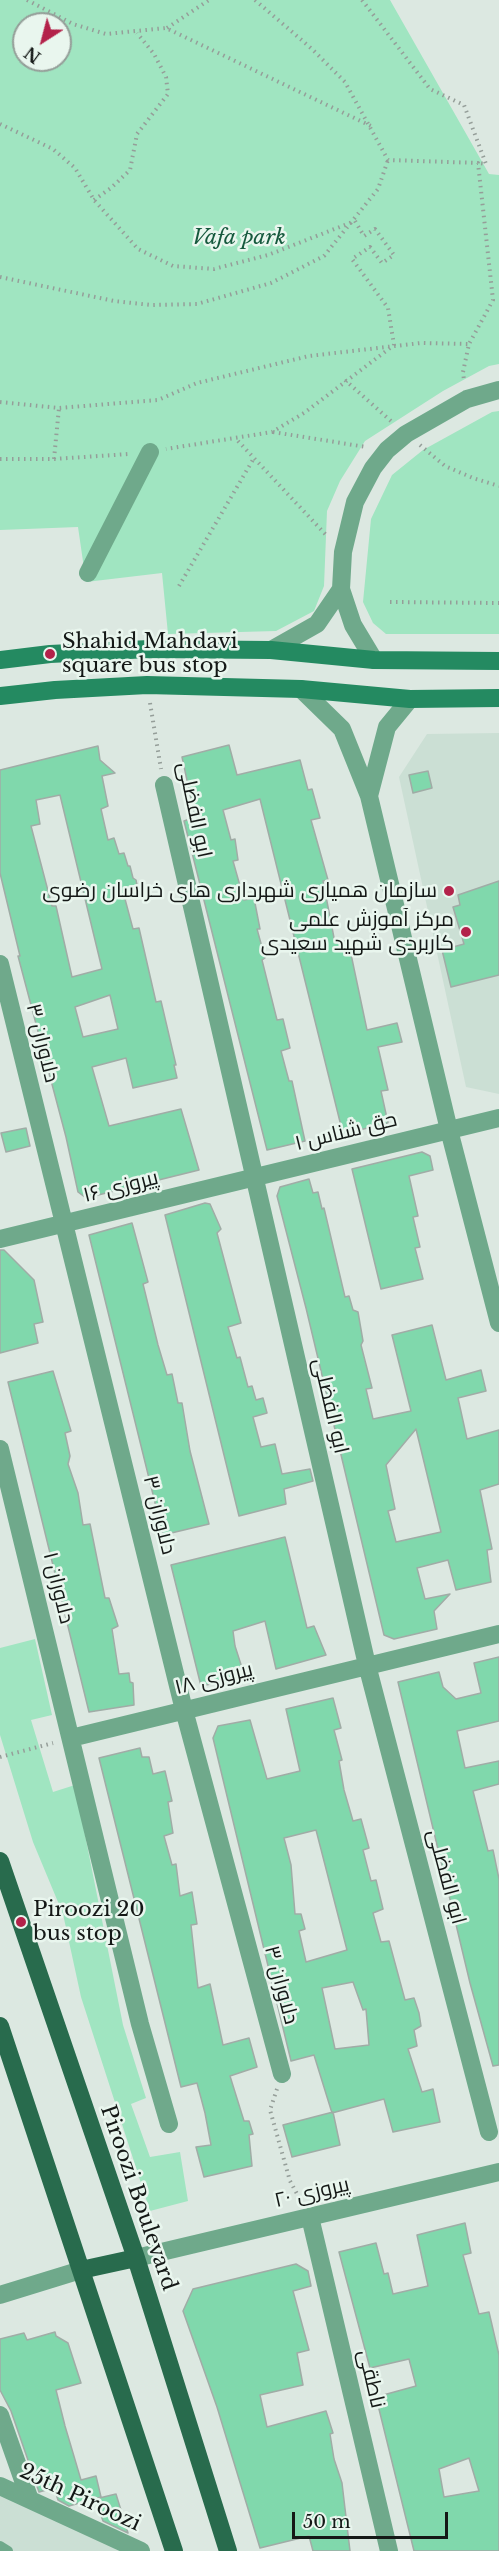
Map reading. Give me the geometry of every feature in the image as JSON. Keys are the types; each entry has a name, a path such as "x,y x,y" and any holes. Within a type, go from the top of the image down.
{"main road":[{"name":"Piroozi Boulevard","path":"0,1861 136,2258 228,2551"},
{"path":"0,2026 174,2551"},
{"path":"81,2270 136,2258"}],"street":[{"path":"374,660 353,625 341,589 343,552 355,502 373,468 387,450 406,434 467,399 499,390"},
{"path":"88,573 150,452"},
{"path":"271,650 317,624 341,589"},
{"path":"0,660 50,654 148,649 271,650 374,660 499,661"},
{"path":"0,696 55,690 147,685 301,689 410,699 499,698"},
{"path":"301,689 342,729 369,796 449,1130 499,1323"},
{"path":"369,796 387,727 410,699"},
{"name":"ابو الفضلی","path":"164,785 367,1665 489,2132"},
{"name":"دلاوران ۳","path":"0,964 184,1710 282,2074"},
{"name":"حق شناس ۱","path":"253,1178 499,1118"},
{"name":"پیروزی ۱۶","path":"0,1239 253,1178"},
{"name":"دلاوران ۱","path":"0,1449 140,2024 169,2124"},
{"name":"پیروزی ۱۸","path":"71,1738 499,1634"},
{"name":"پیروزی ۲۰","path":"136,2258 499,2172"},
{"name":"ناطقی","path":"310,2217 389,2551"},
{"path":"0,2295 81,2270"},
{"path":"0,2415 30,2500"},
{"name":"25th Piroozi","path":"0,2486 141,2551"}],"lane":[{"path":"0,2546 8,2551"}],"path":[{"path":"27,0 73,24 106,34 137,33 166,28 209,0"},
{"path":"0,277 114,301 151,305 197,304 271,283 324,256 378,189 388,160 345,82 312,49 255,0"},
{"path":"362,0 430,89 464,105 486,164 388,160"},
{"path":"166,28 371,127"},
{"path":"94,200 130,170 137,134 168,94 166,77 154,54 137,33"},
{"path":"0,124 53,149 75,168 94,200 138,249 173,266 214,269 268,255 355,220"},
{"path":"467,399 463,372 469,344 493,300 478,164"},
{"path":"355,220 364,237 375,229 394,255 382,262 370,247 352,259 388,308 394,345"},
{"path":"0,402 59,408 158,400 197,382 309,356 394,345 469,344"},
{"path":"272,432 304,413 394,345"},
{"path":"345,380 445,466 499,486"},
{"path":"54,459 59,408"},
{"path":"0,459 54,459 150,452 272,432 387,450"},
{"path":"238,441 343,552"},
{"path":"179,586 254,458"},
{"path":"390,602 499,603"},
{"name":"ابو الفضلی","path":"147,685 164,785"},
{"path":"0,1757 71,1738"},
{"path":"282,2074 270,2110 290,2181 310,2217"}],"shaded area":[{"name":"مرکز آموزش علمی کاربردی شهید سعیدی","path":"499,733 499,1094 466,1087 399,777 427,734"},
{"path":"0,2495 122,2551 0,2551"}],"green space":[{"name":"Vafa park","path":"0,0 390,0 489,174 499,175 499,364 489,366 443,391 365,441 340,481 327,511 324,586 314,611 276,631 168,634 162,573 86,582 78,527 0,530"},
{"path":"499,411 499,634 386,634 373,623 363,602 371,519 392,475 423,450 492,412"},
{"path":"35,1639 52,1715 31,1720 53,1792 75,1785 123,2025 146,2098 131,2104 150,2157 180,2152 188,2201 150,2211 81,1997 63,1914 33,1842 0,1735 0,1648"}],"building":[{"path":"229,745 237,775 300,760 308,790 312,789 320,818 311,820 328,880 323,881 335,943 348,940 367,1030 397,1023 402,1042 378,1047 388,1090 381,1091 388,1123 343,1134 260,799 223,810 231,840 235,839 238,860 233,861 244,900 254,898 260,929 257,929 265,958 262,960 277,1020 283,1019 290,1048 281,1051 289,1081 292,1081 305,1141 267,1150 184,821 195,817 182,757"},
{"path":"98,746 100,760 115,773 102,776 108,806 101,809 108,840 114,838 119,854 124,853 133,878 136,880 139,895 125,899 133,929 139,928 156,1002 161,1001 177,1078 133,1088 126,1058 92,1067 109,1126 181,1109 199,1170 86,1198 78,1192 66,1137 18,956 20,956 0,873 0,770","holes":["60,795 102,969 72,977 56,906 52,906 31,826 40,824 36,800","110,995 118,1029 83,1037 75,1007"]},
{"path":"428,771 432,788 413,793 409,775"},
{"path":"499,881 499,975 451,987 442,950 464,944 453,907 460,905 458,895"},
{"path":"26,1128 30,1146 6,1152 1,1133"},
{"path":"422,1152 430,1156 433,1170 409,1176 418,1216 413,1217 420,1247 415,1248 423,1279 381,1289 352,1169"},
{"path":"309,1179 313,1193 318,1192 322,1209 324,1208 345,1297 349,1296 353,1310 358,1312 363,1341 361,1345 372,1388 366,1389 373,1419 411,1411 392,1335 432,1325 446,1380 481,1370 486,1391 458,1398 467,1439 499,1430 499,1484 480,1490 492,1549 487,1550 491,1582 456,1590 448,1560 417,1568 425,1599 450,1594 434,1611 437,1629 394,1639 384,1635 277,1196 280,1187","holes":["416,1429 441,1532 396,1542 388,1511 395,1509 386,1465"]},
{"path":"205,1203 210,1204 221,1229 217,1233 241,1323 228,1327 237,1358 240,1357 248,1387 252,1386 256,1400 263,1398 267,1413 253,1417 261,1447 275,1444 282,1474 310,1469 313,1481 284,1489 286,1504 239,1516 165,1215"},
{"path":"132,1223 148,1282 143,1284 158,1345 167,1375 172,1374 178,1403 182,1403 190,1451 209,1524 163,1535 89,1235"},
{"path":"0,1250 4,1250 34,1280 43,1322 34,1324 38,1343 0,1353"},
{"path":"53,1371 71,1431 65,1433 70,1456 68,1464 78,1493 83,1525 90,1524 105,1598 109,1598 118,1626 112,1629 119,1674 129,1673 130,1682 133,1683 134,1705 89,1712 8,1382"},
{"path":"285,1537 307,1628 314,1626 326,1655 276,1669 265,1621 233,1631 235,1646 245,1677 201,1686 171,1565"},
{"path":"499,1657 499,1721 457,1731 465,1768 499,1761 499,1784 473,1791 488,1851 493,1850 499,1879 499,2065 493,2066 470,1983 398,1682 439,1672 443,1687 456,1699 481,1693 474,1663"},
{"path":"333,1698 341,1728 334,1730 342,1760 339,1761 344,1790 353,1821 361,1819 369,1848 363,1850 371,1881 376,1880 383,1909 373,1913 381,1942 389,1941 405,2000 414,1998 419,2013 421,2026 414,2030 417,2046 408,2049 422,2092 433,2089 440,2122 393,2132 384,2099 332,2113 314,2055 291,2061 213,1738 218,1726 250,1720 267,1779 300,1771 286,1709","holes":["316,1830 347,1950 306,1962 299,1931 305,1929 301,1914 295,1914 291,1865 284,1838","353,1982 363,2010 366,2009 369,2045 335,2049 322,1988"]},
{"path":"140,1748 142,1757 149,1757 153,1774 165,1771 172,1801 168,1802 173,1833 164,1836 172,1865 176,1864 180,1896 192,1892 197,1924 191,1925 198,1988 210,1984 223,2045 249,2038 257,2067 230,2076 244,2121 249,2121 253,2134 249,2135 252,2166 204,2177 196,2147 211,2145 205,2113 197,2083 181,2087 99,1758"},
{"path":"333,2112 340,2145 292,2157 283,2125"},
{"path":"465,2223 471,2253 463,2255 479,2314 489,2312 499,2355 499,2551 414,2551 376,2397 416,2386 409,2359 370,2368 339,2252 376,2243 384,2274 388,2273 393,2294 428,2286 417,2235","holes":["469,2458 479,2491 444,2497 439,2469"]},
{"path":"296,2264 308,2271 311,2286 293,2291 309,2350 297,2353 303,2385 260,2395 267,2427 326,2411 333,2433 330,2434 334,2459 342,2483 350,2551 313,2551 309,2536 260,2548 217,2407 183,2311 193,2289"},
{"path":"55,2332 56,2336 68,2343 81,2383 56,2390 65,2426 81,2480 96,2476 101,2497 69,2506 58,2500 54,2488 39,2492 11,2411 0,2390 0,2339 24,2333 27,2340"},
{"path":"116,2494 128,2533 103,2521 95,2499"}],"place":[{"name":"Shahid Mahdavi square bus stop","path":"50,654"},
{"name":"سازمان همیاری شهرداری های خراسان رضوی","path":"449,891"},
{"name":"مرکز آموزش علمی کاربردی شهید سعیدی","path":"466,932"},
{"name":"Piroozi 20 bus stop","path":"21,1922"}]}
